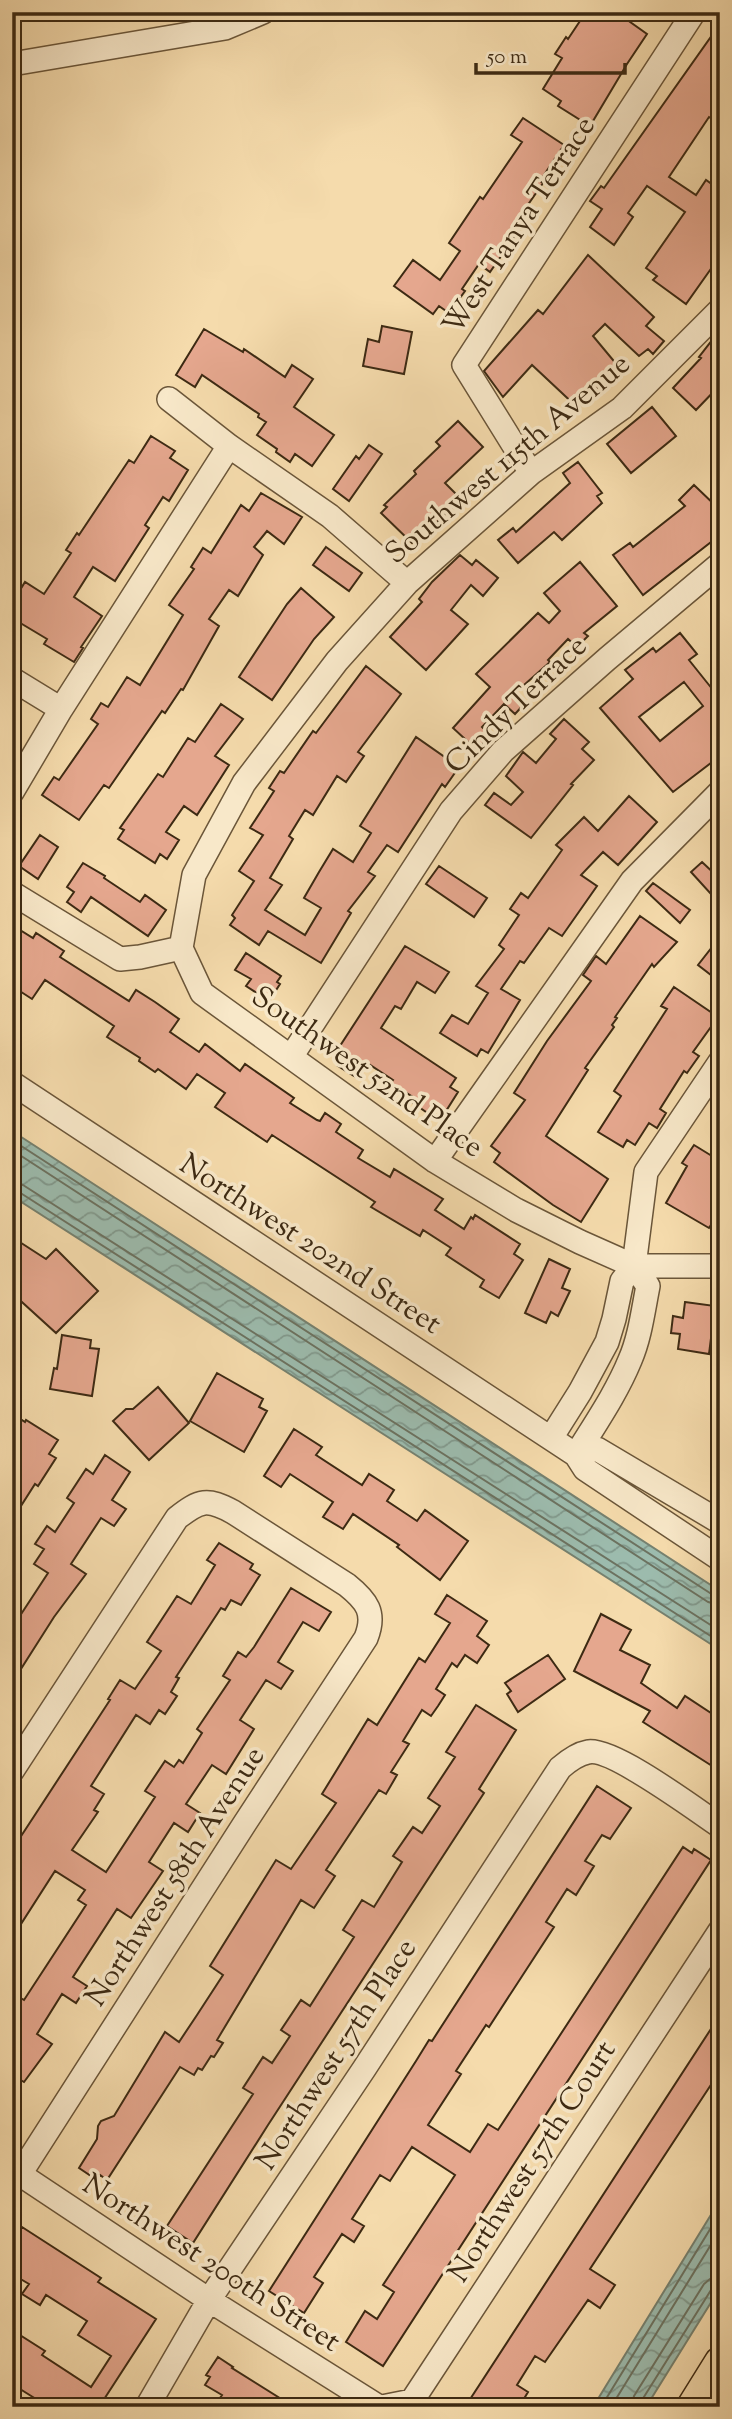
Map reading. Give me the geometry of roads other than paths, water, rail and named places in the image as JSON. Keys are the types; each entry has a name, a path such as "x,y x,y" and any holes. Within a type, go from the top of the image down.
{"main road":[{"path":"692,2407 720,2362"}],"street":[{"path":"12,64 225,28 263,12"},
{"name":"West Tanya Terrace","path":"531,473 464,365 694,12"},
{"name":"Southwest 115th Avenue","path":"181,948 194,875 244,783 337,661 407,583 531,473 622,408 720,310"},
{"path":"169,399 229,446 330,516 407,583"},
{"path":"12,792 61,709 229,446"},
{"name":"Cindy Terrace","path":"291,1057 451,811 503,751 720,564"},
{"path":"12,679 61,709"},
{"path":"435,1161 632,881 720,792"},
{"path":"12,893 120,959 181,948"},
{"name":"Southwest 52nd Place","path":"181,948 202,993 435,1161 516,1210 634,1266 720,1266"},
{"path":"551,1438 607,1342 622,1281 634,1266 646,1172 720,1062"},
{"name":"Northwest 202nd Street","path":"12,1083 551,1438 576,1455 585,1469 720,1559"},
{"path":"576,1455 631,1360 648,1286 634,1266"},
{"path":"614,1319 640,1325"},
{"path":"597,1361 622,1375"},
{"path":"576,1455 597,1449 720,1522"},
{"name":"Northwest 58th Avenue","path":"12,1771 177,1518 192,1507 204,1502 217,1503 233,1512 347,1585 360,1596 369,1609 372,1624 366,1638 16,2171"},
{"name":"Northwest 57th Place","path":"147,2407 209,2300 364,2069 560,1768 576,1756 590,1751 604,1753 720,1826"},
{"name":"Northwest 57th Court","path":"381,2407 412,2401 720,1931"},
{"name":"Northwest 200th Street","path":"16,2171 209,2300 381,2407"}],"water":[{"path":"12,1131 720,1591 720,1650 12,1196"},
{"path":"720,2200 720,2288 646,2407 593,2407"}]}
